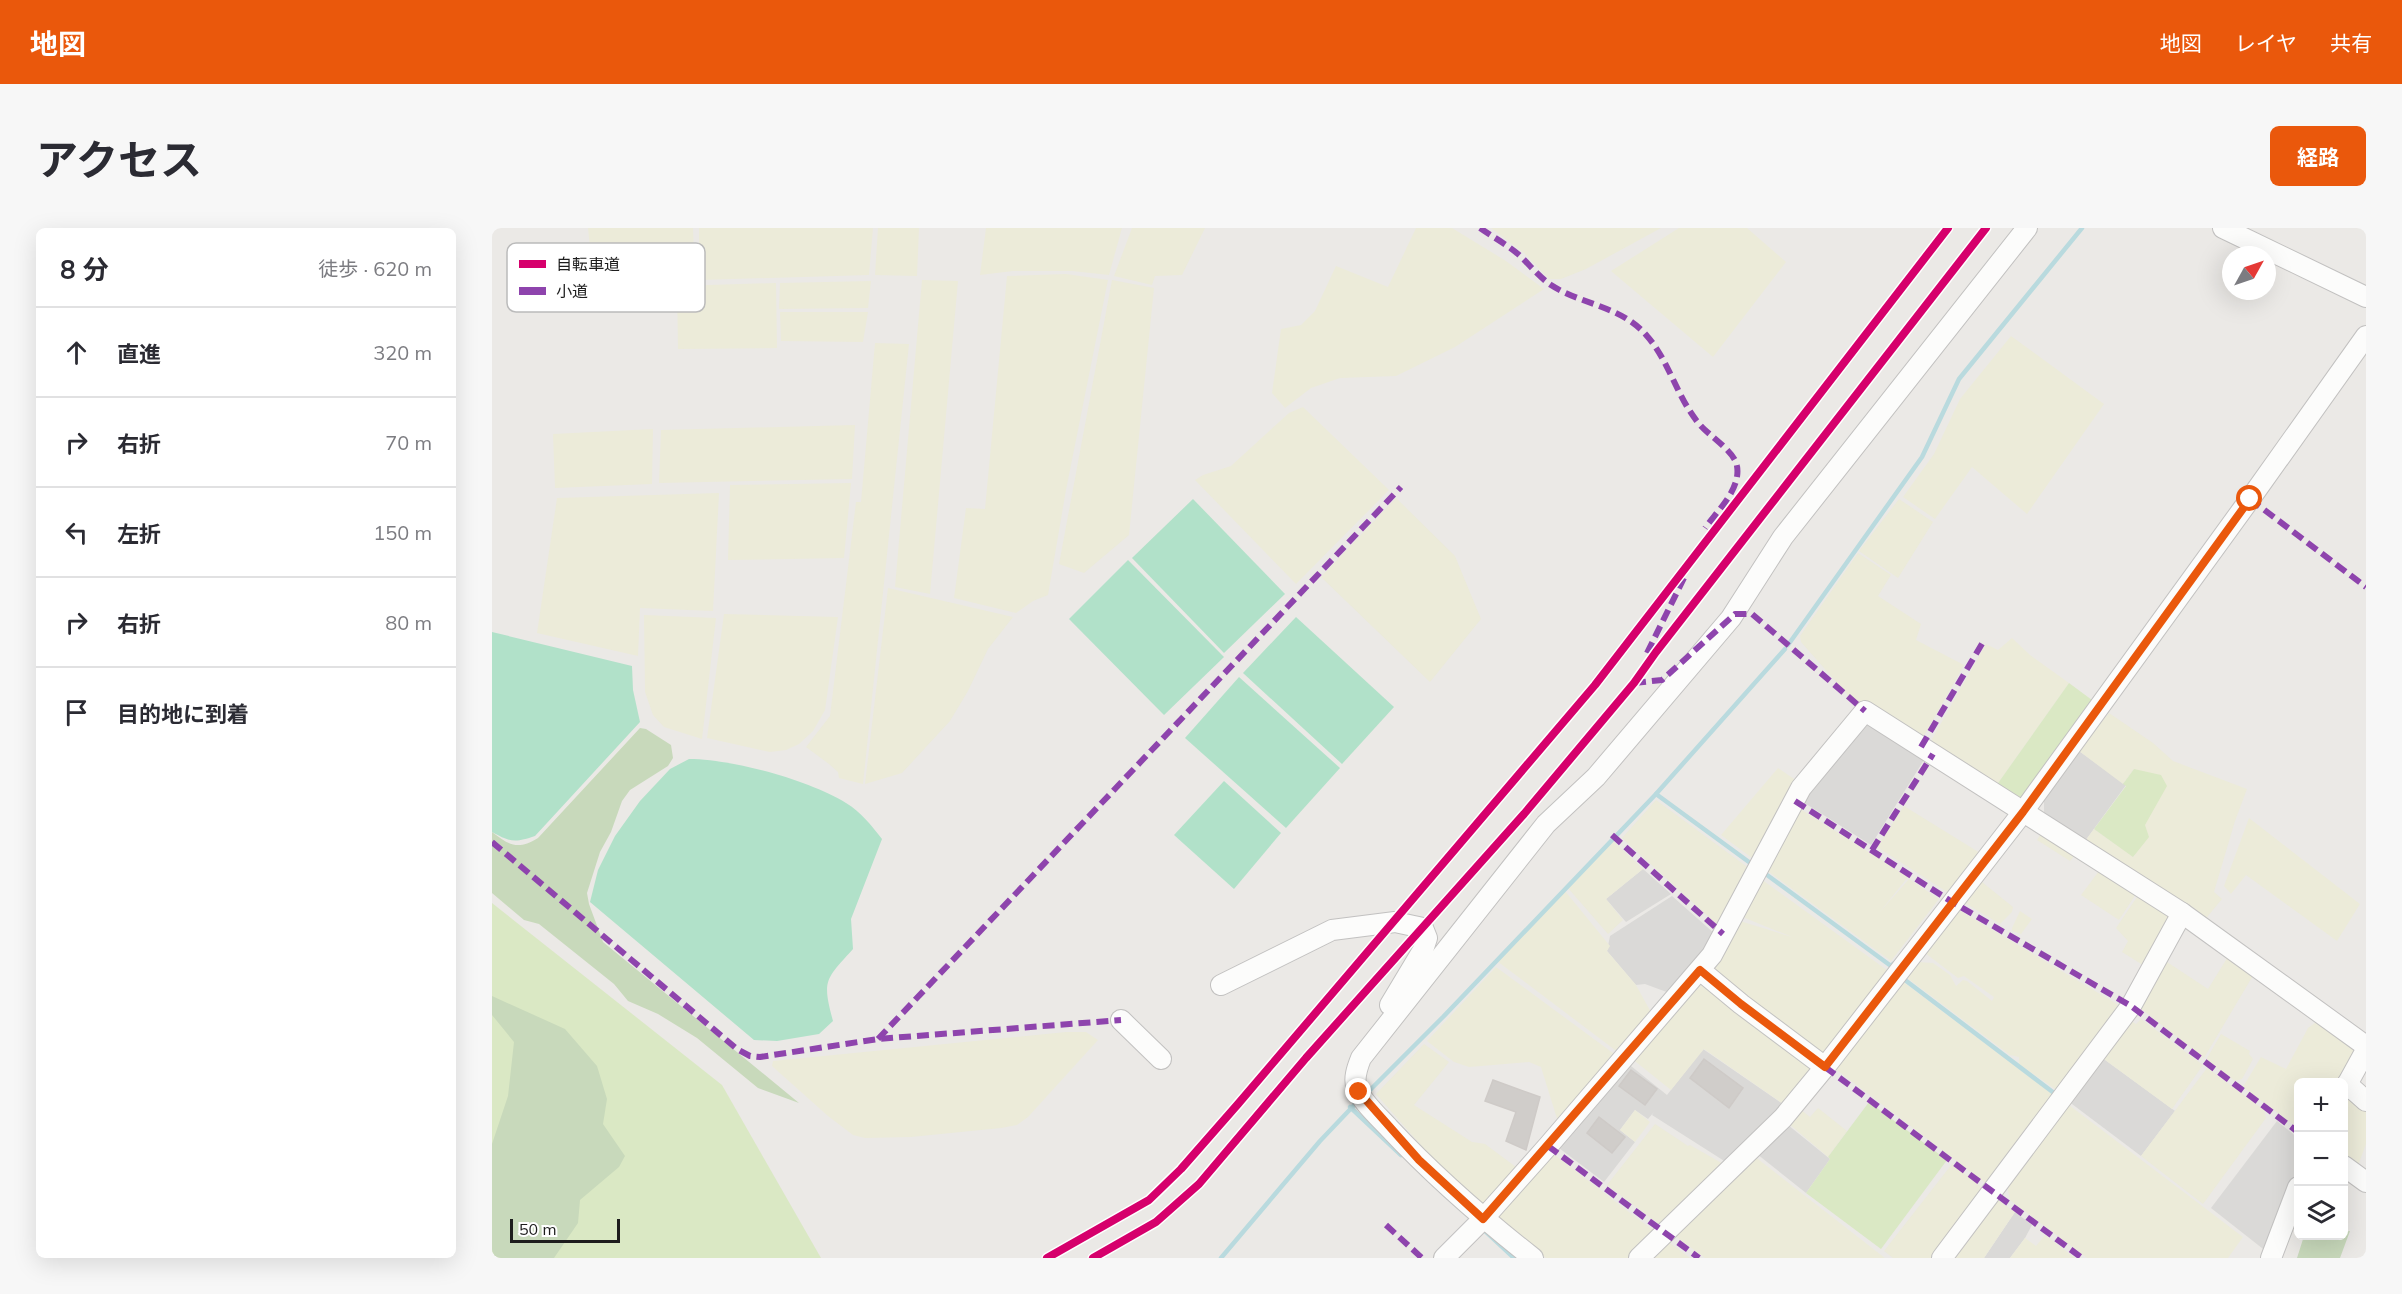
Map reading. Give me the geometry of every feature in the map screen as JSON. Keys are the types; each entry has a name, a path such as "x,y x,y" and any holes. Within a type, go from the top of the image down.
{"street":[{"path":"1533,1258 1483,1219 1419,1160 1363,1097 1355,1081 1361,1058 1546,824 1596,777 1731,618 1783,537 2027,228"},
{"path":"2223,228 2366,297"},
{"path":"1638,1258 1784,1118 1825,1067 2023,812 2366,336"},
{"path":"1444,1258 1483,1219 1712,955 1801,788 1865,711 2182,913 2366,1048 2348,1082"},
{"path":"1942,1258 2131,1006 2182,913"},
{"path":"1221,985 1332,930 1395,922 1423,927 1427,938 1423,950 1383,1017 1380,1034"},
{"path":"1700,970 1825,1067"},
{"path":"1121,1020 1161,1059"},
{"path":"2348,1090 2366,1101"},
{"path":"2271,1258 2294,1198"}],"shaded area":[{"path":"1867,716 1927,755 1871,845 1803,802"},
{"path":"2079,751 2126,785 2085,841 2044,812 2044,800"},
{"path":"1643,869 1671,894 1626,922 1606,899"},
{"path":"1672,896 1715,934 1672,994 1645,984 1636,985 1607,951 1610,936"},
{"path":"1703,1049 1786,1106 1729,1164 1652,1115 1654,1112 1648,1119 1635,1110 1620,1130 1635,1142 1604,1182 1555,1145 1626,1062 1667,1095"},
{"path":"2101,1057 2175,1111 2141,1156 2068,1101"},
{"path":"2277,1121 2294,1135 2294,1180 2267,1252 2211,1208"},
{"path":"1788,1125 1830,1159 1806,1193 1757,1154"},
{"path":"2015,1212 2032,1225 2025,1238 2010,1258 1984,1258"}],"green space":[{"path":"588,228 693,228 694,243 590,243"},
{"path":"699,228 873,228 869,275 705,280 705,243 699,243"},
{"path":"878,228 919,228 917,276 875,275"},
{"path":"986,228 1122,228 1109,275 1072,271 1013,271 980,275"},
{"path":"1132,228 1205,228 1182,275 1155,276 1152,285 1114,276"},
{"path":"1416,228 1452,228 1506,261 1544,289 1455,347 1396,376 1340,378 1311,388 1285,408 1272,393 1281,329 1301,325 1315,311 1336,266 1388,287"},
{"path":"1491,228 1661,228 1586,269 1561,279 1549,279 1524,253"},
{"path":"1679,228 1747,228 1786,262 1713,357 1611,271"},
{"path":"1066,274 1108,280 1066,490 1048,595 1033,601 1016,613 954,598 966,508 985,509 1007,276"},
{"path":"922,280 958,281 930,594 895,587"},
{"path":"1112,280 1154,288 1129,535 1084,573 1059,564"},
{"path":"871,281 868,308 779,309 780,283"},
{"path":"776,283 777,348 678,349 677,312 705,312 705,285"},
{"path":"780,312 868,312 863,342 781,341"},
{"path":"2011,336 2104,404 2027,514 1972,467 1935,519 1903,497 1934,454 1960,399"},
{"path":"875,343 909,344 863,784 839,778 838,772 806,747 830,716 856,502 861,502"},
{"path":"1303,407 1389,490 1296,584 1195,480 1231,466 1289,413"},
{"path":"855,425 852,479 659,483 661,430"},
{"path":"653,429 652,484 555,488 553,434"},
{"path":"851,483 844,558 728,560 730,485"},
{"path":"719,493 713,611 640,608 638,656 537,633 557,498"},
{"path":"1396,498 1455,556 1481,619 1430,682 1321,577"},
{"path":"1193,499 1285,594 1224,653 1132,558"},
{"path":"1899,499 1933,522 1898,578 1859,551"},
{"path":"1858,553 1891,575 1878,596 1921,624 1916,640 1964,665 1925,734 1920,738 1868,705 1855,703 1801,642 1800,636"},
{"path":"1128,560 1224,657 1164,715 1069,619"},
{"path":"888,588 1013,617 988,649 968,691 950,721 902,773 865,784"},
{"path":"724,614 838,617 825,710 813,731 799,744 786,750 770,752 707,738"},
{"path":"644,615 716,618 702,739 664,727 653,715 645,692"},
{"path":"1296,617 1394,707 1342,764 1243,673"},
{"path":"492,632 632,666 633,690 640,722 535,836 522,840 508,840 492,832"},
{"path":"2012,638 2030,655 2069,683 1996,786 1933,745 1932,739 1986,644 1998,650"},
{"path":"1239,677 1340,768 1286,828 1185,738"},
{"path":"2069,683 2092,700 2018,802 1996,786"},
{"path":"2109,713 2153,743 2173,761 2247,789 2214,892 2222,899 2203,922 2085,841 2094,829 2134,857 2144,825 2153,809 2134,769 2123,784 2079,751"},
{"path":"640,728 646,729 671,745 673,758 668,766 630,790 622,801 611,832 600,852 587,893 603,942 799,1103 758,1088 697,1038 658,1014 628,1001 614,984 539,924 524,920 492,893 492,832 514,845 525,844 538,838"},
{"path":"689,759 748,767 812,786 851,807 866,819 882,839 851,919 853,949 828,981 828,997 833,1021 819,1034 777,1041 754,1040 590,902 598,870 615,836 640,801 670,769"},
{"path":"1778,768 1800,783 1756,861 1721,835"},
{"path":"2134,769 2161,775 2167,786 2145,825 2149,837 2133,857 2094,829 2126,786 2123,784"},
{"path":"1224,781 1281,833 1234,889 1174,835"},
{"path":"1656,800 1750,869 1720,927 1622,838"},
{"path":"1904,806 1980,853 1947,892 1877,847"},
{"path":"1799,808 1908,877 1879,913 1909,879 1939,899 1891,961 1765,869"},
{"path":"2249,818 2360,904 2337,941 2246,875 2231,894 2224,886"},
{"path":"2042,832 2076,854 2070,861 2037,840"},
{"path":"1613,841 1643,869 1606,899 1623,920 1608,934 1568,888"},
{"path":"2099,871 2136,894 2119,920 2081,895"},
{"path":"1761,879 1891,973 1819,1062 1706,969 1740,921 1792,937 1740,916"},
{"path":"1982,882 2013,907 2012,912 2000,924 1965,903"},
{"path":"1565,891 1610,946 1607,951 1636,985 1653,1016 1619,1053 1497,961"},
{"path":"2137,897 2174,919 2146,967 2122,952 2128,941 2116,928"},
{"path":"492,903 722,1085 821,1258 492,1258"},
{"path":"1959,910 2117,1004 2119,1011 2058,1091 2019,1064 2019,1057 2010,1055 1906,977 1918,962 1933,963 1950,975 1956,986 1963,980 1967,981 1992,1001 1994,997 1964,976 1958,978 1925,953"},
{"path":"2020,911 2032,919 2021,934 2012,931"},
{"path":"2229,955 2254,974 2204,1058 2139,1007 2164,960 2208,989"},
{"path":"1496,967 1617,1056 1559,1125 1541,1067 1529,1062 1469,1067 1454,1062 1427,1041"},
{"path":"1701,977 1816,1066 1786,1106 1704,1049 1671,1090 1631,1058"},
{"path":"1902,981 2055,1096 1988,1185 1833,1067"},
{"path":"492,996 565,1029 597,1066 607,1099 603,1124 625,1156 619,1167 580,1200 578,1223 554,1258 492,1258 492,1144 508,1096 514,1042 492,1015"},
{"path":"2141,1019 2203,1065 2172,1109 2101,1057 2131,1021 2136,1024"},
{"path":"2319,1020 2357,1048 2342,1078 2294,1078 2294,1125 2243,1087 2261,1057 2286,1069 2308,1028"},
{"path":"1066,1032 1086,1032 1098,1040 1028,1117 1017,1125 1001,1128 911,1137 865,1138 853,1135 772,1066 773,1061"},
{"path":"2221,1034 2250,1051 2249,1054 2253,1059 2242,1079 2235,1081 2206,1060"},
{"path":"1424,1044 1449,1062 1414,1105 1472,1142 1485,1144 1520,1170 1487,1208 1432,1158 1376,1094"},
{"path":"2207,1068 2264,1110 2266,1118 2203,1204 2141,1156"},
{"path":"2350,1092 2366,1106 2366,1144 2356,1171 2348,1165 2348,1096"},
{"path":"1869,1102 1947,1160 1881,1249 1806,1193 1830,1159 1828,1157"},
{"path":"2069,1105 2243,1237 2228,1258 2087,1258 2010,1200 2007,1186"},
{"path":"1818,1108 1847,1131 1828,1157 1788,1123 1800,1109 1810,1117"},
{"path":"1635,1110 1650,1122 1635,1142 1620,1130"},
{"path":"1655,1124 1688,1146 1690,1145 1725,1165 1663,1227 1607,1185"},
{"path":"1551,1152 1657,1233 1632,1258 1546,1258 1496,1215"},
{"path":"1754,1156 1885,1258 1705,1258 1674,1235"},
{"path":"1952,1164 1985,1190 1934,1258 1893,1258 1884,1251"},
{"path":"1998,1200 2015,1212 1984,1258 1953,1258"},
{"path":"2045,1235 2075,1258 2010,1258 2025,1238 2036,1246"},
{"path":"1666,1240 1690,1258 1648,1258"},
{"path":"2303,1240 2347,1240 2340,1258 2297,1258"}],"building":[{"path":"1704,1059 1743,1088 1729,1108 1690,1078"},
{"path":"1631,1070 1657,1089 1645,1105 1619,1086"},
{"path":"1493,1080 1540,1097 1526,1150 1506,1141 1516,1112 1485,1101"},
{"path":"1599,1117 1625,1137 1612,1153 1587,1133"}],"waterway":[{"path":"1788,645 1922,457 1959,379 2082,228"},
{"path":"1365,1095 1443,1017 1656,794 1785,649"},
{"path":"1656,794 1753,865"},
{"path":"1763,872 1891,966 1893,964"},
{"path":"1905,980 2054,1093"},
{"path":"1221,1258 1320,1141 1359,1100"},
{"path":"1350,1107 1401,1155"},
{"path":"1483,1229 1514,1258"}],"marked path":[{"path":"1480,228 1518,254 1551,285 1626,318 1637,326 1655,346 1693,415 1701,426 1732,455 1737,466 1736,483 1732,491 1705,528"},
{"path":"878,1039 1401,487"},
{"path":"2250,499 2366,587"},
{"path":"1647,653 1684,578"},
{"path":"1634,683 1662,680 1735,614 1752,614 1865,711"},
{"path":"1921,747 1983,642"},
{"path":"1872,850 1933,754"},
{"path":"1795,801 1952,902 2131,1006 2294,1129"},
{"path":"1612,835 1723,934"},
{"path":"492,842 737,1049 750,1056 760,1057 878,1039 1121,1020"},
{"path":"1825,1067 2082,1258"},
{"path":"1548,1146 1699,1258"},
{"path":"1386,1225 1422,1258"}],"cycle path":[{"path":"1047,1258 1149,1200 1181,1169 1238,1104 1595,685 1948,228"},
{"path":"1093,1258 1156,1222 1199,1184 1306,1058 1524,814 1634,683 1986,228"}],"route":[{"path":"1359,1092 1383,1122 1419,1160 1483,1219 1700,970 1825,1067 2023,812 2250,499"}]}
